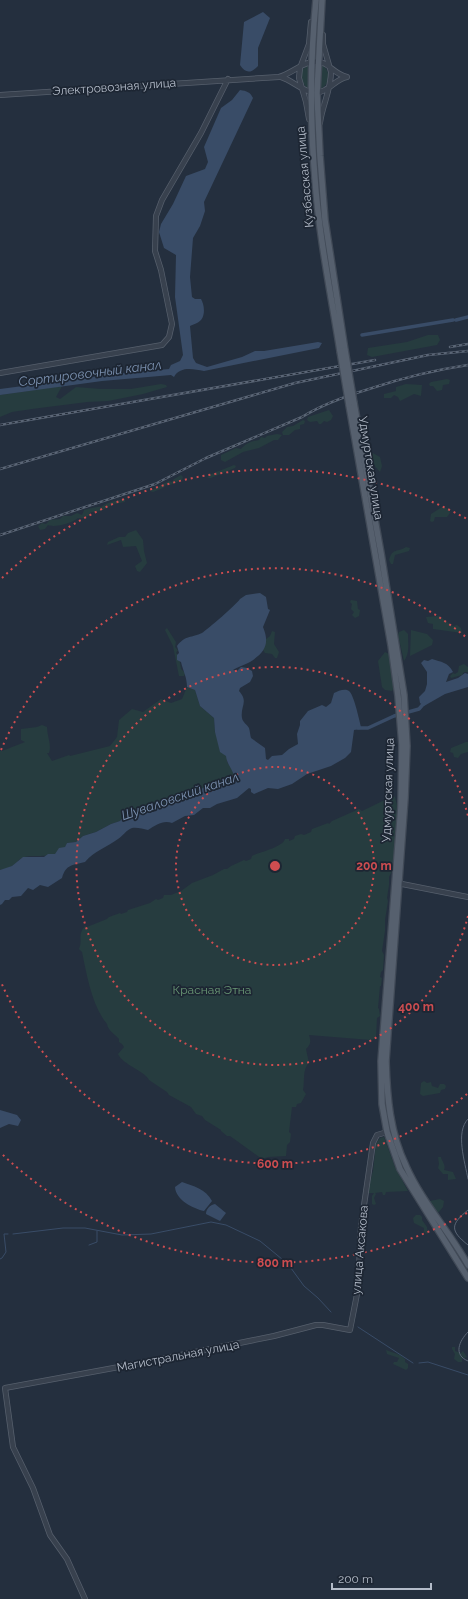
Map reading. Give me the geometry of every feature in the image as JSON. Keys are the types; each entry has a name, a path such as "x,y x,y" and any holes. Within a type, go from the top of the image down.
{"main road":[{"name":"Кузбасская улица","path":"314,0 312,62 314,93 325,220 343,350"},
{"name":"Кузбасская улица","path":"323,0 314,93 313,136 315,179 319,222 343,350"},
{"name":"Удмуртская улица","path":"343,350 381,553 402,706 407,768 381,1061 382,1104 387,1132 400,1169 468,1278"},
{"name":"Удмуртская улица","path":"397,883 386,1061 388,1102 393,1131 412,1179 468,1265"},
{"path":"387,1132 393,1131"}],"street":[{"path":"313,136 299,78 301,66 309,44 314,0"},
{"path":"319,137 323,105 331,77 323,44 323,0"},
{"path":"312,62 327,65 336,73 347,77 314,93 279,77 291,73 301,66 312,62"},
{"name":"Электровозная улица","path":"0,95 228,79 279,77"},
{"path":"0,373 162,345 169,337 172,324 161,270 155,251 156,216 162,200 201,133 228,79"},
{"path":"397,883 468,898"},
{"name":"улица Аксакова","path":"350,1330 358,1289 361,1226 369,1170 375,1138 377,1135 387,1132"},
{"name":"Магистральная улица","path":"85,1599 67,1559 50,1534 33,1488 13,1447 5,1388 146,1362 274,1336 316,1325 350,1330"}],"green space":[{"path":"320,64 324,66 328,73 327,83 321,89"},
{"path":"308,65 308,89 301,76 302,70"},
{"path":"428,335 438,335 440,340 437,345 372,357 367,355 368,348 407,342"},
{"path":"447,379 450,380 449,384 443,385 442,390 437,391 429,384 431,382"},
{"path":"161,384 166,385 167,387 143,394 108,401 87,402 32,409 12,412 0,417 0,395 62,386 56,397 60,399 76,387 131,389"},
{"path":"406,384 422,385 421,396 414,394 400,401 398,397 394,395 391,398 384,398 384,394 396,391 396,387"},
{"path":"329,410 333,416 331,420 327,422 324,421 319,424 317,421 310,422 307,420 308,417"},
{"path":"303,420 305,421 304,424 300,425 300,429 295,430 289,435 283,435 282,432 287,427 293,426"},
{"path":"277,434 282,435 278,440 274,440 259,448 243,452 225,462 221,460 221,455 236,448 241,449 249,443 259,440 261,437 265,438 267,436"},
{"path":"371,452 380,457 382,466 380,472 373,463"},
{"path":"234,465 236,466 235,468 208,478 209,475"},
{"path":"181,475 183,477 182,480 170,485 167,484 163,488 153,492 150,491 169,481 172,482"},
{"path":"125,499 125,502 114,504 101,511 91,512 86,517 78,518 68,523 55,526 48,525 45,529 40,530 38,526 42,523 46,524 50,520 60,519 63,516 71,516 77,513 82,515 84,510 101,507 109,503"},
{"path":"442,507 449,509 450,513 447,517 435,517 434,521 430,521 431,514"},
{"path":"136,530 143,540 147,563 140,572 137,571 135,566 142,561 136,546 123,547 121,540 107,545 108,542 119,537 125,537 128,533"},
{"path":"406,547 410,548 409,551 395,555 393,564 391,564 389,560 392,553"},
{"path":"351,600 357,601 358,609 360,610 359,616 355,618 352,615 354,612 351,609"},
{"path":"439,616 453,626 457,625 461,628 462,633 433,629 433,624 428,623 426,617"},
{"path":"167,628 176,642 175,647 178,650 176,653 179,656 181,669 185,673 184,676 179,676 173,646 165,630"},
{"path":"404,630 408,634 408,652 404,661 398,635 399,632"},
{"path":"411,630 427,634 433,640 432,645 410,656"},
{"path":"272,631 275,632 274,644 279,652 277,658 275,658 272,654 265,653 262,648"},
{"path":"385,652 389,654 394,688 392,691 385,690 382,687 378,661"},
{"path":"464,664 468,667 468,672 464,672 462,675 451,678 450,676 453,673 455,674 458,672 459,666"},
{"path":"187,687 195,690 200,706 214,718 215,732 227,756 227,762 233,771 234,777 228,784 218,783 212,788 204,787 198,792 183,796 170,804 153,806 139,812 131,812 124,816 120,821 83,836 76,842 67,843 58,853 46,856 27,856 11,867 0,870 0,751 25,742 21,740 21,729 42,725 47,727 50,750 49,753 47,753 52,761 69,755 110,746 117,737 119,720 132,709 143,712 161,699 171,703 182,699"},
{"path":"468,742 468,752 461,754 458,758 454,757 453,753 450,752 451,748"},
{"name":"Красная Этна","path":"393,796 395,797 398,809 393,869 389,877 388,901 382,951 384,955 383,970 380,977 382,978 378,1008 380,1016 377,1018 376,1038 371,1040 309,1035 310,1042 306,1049 309,1063 305,1069 303,1090 306,1094 301,1103 297,1104 296,1107 292,1107 289,1132 291,1134 290,1142 287,1145 286,1156 268,1157 262,1159 230,1136 227,1136 221,1130 205,1120 202,1116 196,1114 191,1107 169,1095 121,1058 118,1054 124,1047 119,1042 119,1039 109,1029 97,1009 94,1000 82,952 79,949 81,932 85,926 87,927 109,917 127,912 128,910 150,903 156,899 158,900 163,898 164,895 171,895 181,891 192,883 276,847 285,839 289,839 289,841 294,839 295,836 301,834 304,835 311,832 312,829 328,823 329,824 332,821 359,809 362,811"},
{"path":"424,1081 427,1083 431,1082 432,1086 438,1088 440,1084 444,1084 446,1086 440,1093 423,1096 420,1094 421,1083"},
{"path":"384,1137 395,1167 408,1191 386,1192 385,1195 383,1195 382,1192 375,1193 374,1198 376,1204 374,1205 372,1204 372,1196 374,1193 367,1193 373,1171 376,1144 380,1138"},
{"path":"438,1157 441,1157 444,1170 453,1172 456,1179 448,1180 448,1174 443,1174 438,1168"},
{"path":"440,1199 444,1201 443,1207 438,1213 430,1201"},
{"path":"416,1215 420,1215 422,1217 422,1220 429,1232 427,1234 424,1232 424,1228 414,1223 413,1218"},
{"path":"452,1347 455,1347 455,1351 461,1353 463,1351 467,1357 462,1359 462,1362 458,1362 454,1359 455,1354"},
{"path":"386,1350 400,1355 405,1359 405,1362 408,1364 408,1368 406,1370 393,1364 394,1362 397,1362 399,1358 387,1354"}],"water":[{"path":"263,12 270,18 258,48 258,66 249,72 244,70 240,65 244,22"},
{"path":"240,90 248,92 253,98 204,202 205,211 200,226 193,238 190,277 192,297 195,299 201,299 204,312 200,321 190,326 193,358 196,363 207,367 242,357 255,351 264,351 318,342 322,343 319,348 204,371 187,369 180,371 174,377 171,375 102,381 0,395 0,389 122,373 169,369 171,365 180,361 183,355 175,297 176,255 164,248 159,232 161,224 173,204 186,176 205,169 208,162 204,147 221,108 232,100"},
{"path":"260,593 266,597 268,609 270,610 263,627 266,638 265,647 263,651 255,658 233,670 237,671 241,667 252,671 253,676 250,682 240,688 239,691 244,701 242,718 249,728 251,738 265,748 266,759 268,760 272,756 282,755 298,744 297,734 300,721 308,711 322,705 326,707 331,703 334,693 346,690 351,693 353,697 361,727 361,729 354,730 351,752 345,758 331,766 307,774 292,784 278,789 268,788 254,794 249,788 237,798 217,804 210,808 203,808 194,815 185,816 172,823 163,823 148,830 132,828 114,842 96,852 85,862 70,866 62,878 48,887 40,885 33,890 28,888 21,896 12,897 9,900 5,900 0,905 0,870 12,866 23,857 44,857 48,854 55,854 59,848 65,847 67,843 76,842 83,836 120,821 124,816 131,812 139,812 153,806 170,804 183,796 198,792 204,787 212,788 218,783 228,784 229,779 234,777 226,756 220,752 215,732 214,718 200,706 195,690 187,687 186,677 181,662 177,660 177,655 179,653 177,646 186,638 198,635 205,631 246,595"},
{"path":"432,659 449,666 453,672 449,674 446,682 458,678 465,673 468,674 468,687 445,694 424,706 420,703 419,697 425,691 427,684 427,672 421,663 424,660 428,661"},
{"path":"0,1110 17,1115 21,1120 18,1126 9,1124 0,1128"},
{"path":"182,1182 199,1188 209,1197 212,1201 204,1211 190,1206 181,1200 175,1187"},
{"path":"215,1204 226,1213 220,1221 206,1214 211,1205"}],"waterway":[{"name":"Сортировочный канал","path":"456,320 468,317"},
{"name":"Сортировочный канал","path":"362,335 453,320"},
{"name":"Шуваловский канал","path":"358,728 368,728 394,716 419,709 425,702"},
{"path":"13,1234 63,1228 85,1228 122,1235 151,1234 211,1222 226,1225 260,1241 288,1264 304,1286 331,1312"},
{"path":"89,1245 97,1242 97,1231"},
{"path":"0,1259 6,1252 4,1234 8,1234"},
{"path":"358,1327 413,1363"},
{"path":"419,1363 428,1362 468,1375"}],"tram line":[{"path":"468,1119 464,1125 461,1139 468,1179"},
{"path":"468,1210 458,1219 454,1227 458,1235 468,1245"},
{"path":"468,1332 462,1339 459,1348 460,1355 468,1361"}],"railway":[{"path":"450,347 468,344"},
{"path":"0,469 295,383 428,355 468,351"},
{"path":"0,425 375,360"},
{"path":"0,535 155,484 206,458 302,417 326,404 406,378 443,369 468,365"}]}
